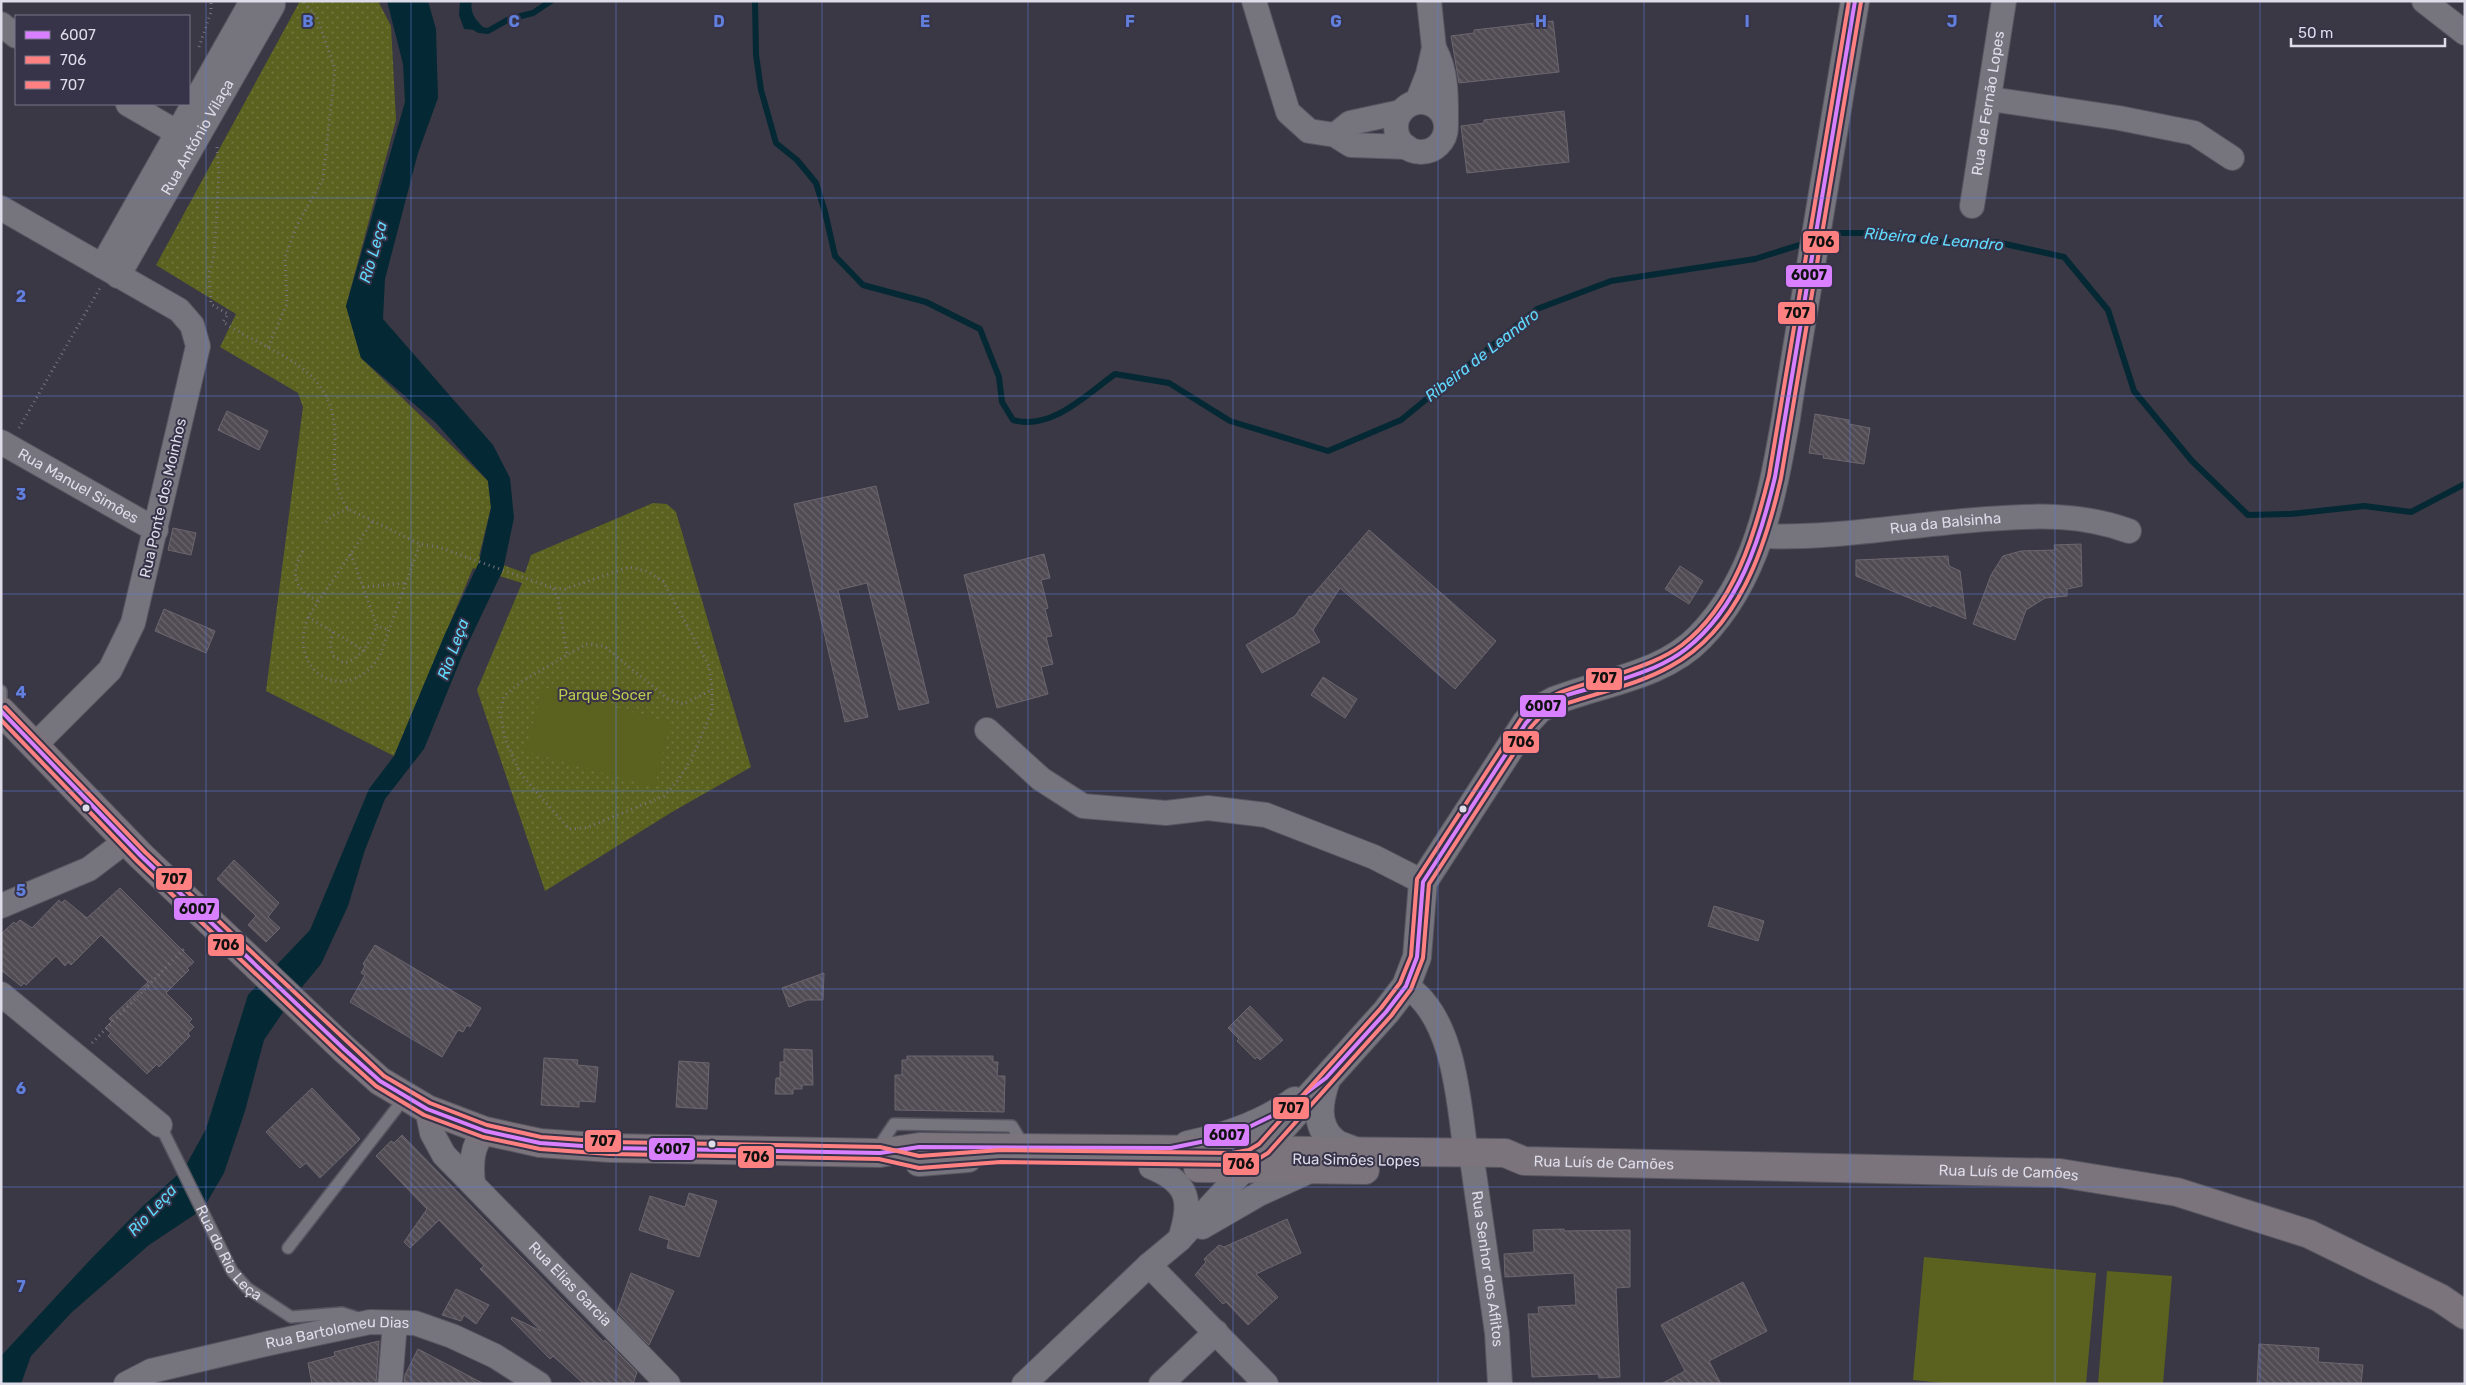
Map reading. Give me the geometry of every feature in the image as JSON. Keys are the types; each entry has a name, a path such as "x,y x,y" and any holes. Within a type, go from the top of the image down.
{"main road":[{"path":"1,712 126,841 311,1018 380,1080 416,1103"},
{"name":"Rua Luís de Camões","path":"416,1103 485,1131 540,1143 610,1148 878,1153 919,1147 1171,1148 1260,1160 1504,1153 1524,1160 2060,1173 2177,1192 2309,1234 2440,1298 2465,1315"},
{"name":"Rua Luís de Camões","path":"878,1153 919,1162 1151,1167 1260,1160 1354,1151 1469,1154"}],"street":[{"name":"Rua António Vilaça","path":"110,271 178,133 252,1"},
{"name":"Rua António Vilaça","path":"110,271 208,120 273,5 266,1"},
{"path":"1254,1 1288,112 1309,131 1335,135 1351,145 1407,147 1423,152 1438,145 1443,139 1446,123 1446,101 1442,64 1434,48"},
{"path":"1407,147 1398,135 1396,127 1428,74 1434,48 1429,1"},
{"name":"Rua Simões Lopes","path":"1024,1384 1149,1265 1179,1240 1260,1160 1326,1078 1386,1012 1406,986 1417,957 1424,882 1526,723 1539,709 1572,694 1658,666 1681,653 1699,639 1716,619 1749,565 1761,536 1779,454 1819,225 1854,1"},
{"name":"Rua de Fernão Lopes","path":"1972,206 2004,1"},
{"path":"2424,1 2465,33"},
{"path":"1,24 15,35"},
{"path":"1990,99 2118,118 2194,133 2232,158"},
{"path":"1335,135 1350,123 1409,107 1432,104 1443,115 1446,123"},
{"path":"130,105 178,133"},
{"name":"Rua Ponte dos Moinhos","path":"1,208 179,310 192,325 198,346 133,624 110,670 35,745"},
{"name":"Rua Manuel Simões","path":"5,444 156,530"},
{"name":"Rua da Balsinha","path":"1761,536 1793,538 1931,523 2052,516 2102,521 2129,531"},
{"path":"987,730 1040,779 1083,806 1166,814 1208,808 1266,815 1374,857 1424,882"},
{"path":"1,906 88,870 126,841"},
{"name":"Rua Senhor dos Aflitos","path":"1406,986 1417,993 1426,1004 1445,1041 1457,1086 1497,1333 1500,1384"},
{"name":"Rua do Rio Leça","path":"1,994 160,1125"},
{"name":"Rua Simões Lopes","path":"1171,1148 1215,1139 1249,1127 1282,1111 1326,1078"},
{"name":"Rua Simões Lopes","path":"1326,1078 1319,1104 1323,1129 1334,1142 1354,1151"},
{"name":"Rua Elias Garcia","path":"416,1103 444,1155 668,1384"},
{"path":"473,1184 473,1156 477,1140 485,1131"},
{"name":"Rua Simões Lopes","path":"919,1162 1001,1156 1448,1161 1469,1154"},
{"name":"Rua Simões Lopes","path":"1179,1240 1259,1194 1260,1160"},
{"path":"1151,1167 1170,1174 1181,1187 1188,1203 1186,1219 1179,1240"},
{"path":"1149,1265 1266,1384"},
{"name":"Rua Bartolomeu Dias","path":"126,1384 151,1371 370,1322 415,1323 452,1336 495,1356 539,1384"},
{"path":"390,1384 395,1323"},
{"path":"1161,1384 1216,1332"}],"lane":[{"path":"1,690 1,700"},
{"path":"288,1248 416,1103"},
{"name":"Rua do Rio Leça","path":"160,1125 184,1169 232,1272 247,1288 291,1317 342,1313 370,1322"}],"path":[{"path":"196,54 211,12 211,1"},
{"path":"268,347 287,304 285,257 297,225 323,179 335,69 317,17 303,1"},
{"path":"208,120 218,151 219,174 214,256 209,273 211,304 228,314 223,322 268,347 310,374 326,394 335,425 334,480 340,498 348,509 420,544 438,547 553,588 566,589 629,567 646,571 663,581 708,666 712,690 712,711 691,760 676,783 664,796 586,828 570,829 520,773 506,739 500,712 504,696 521,682 586,644 604,646 668,700 683,704 712,690"},
{"path":"5,444 110,271"},
{"path":"326,522 335,514 348,509"},
{"path":"372,522 318,601 302,631 301,646 306,660 314,670 325,678 351,681 364,675 373,667 380,655 420,544"},
{"path":"303,551 297,561 295,573 298,585 306,595 318,601"},
{"path":"333,632 330,644 333,656 344,663 356,660 365,651 376,626 350,554"},
{"path":"362,587 406,584"},
{"path":"553,588 558,598 567,655"},
{"path":"308,617 365,651"},
{"path":"376,626 389,630"},
{"path":"78,1057 184,948"}],"green space":[{"name":"Parque Socer","path":"300,1 378,1 391,26 396,120 346,306 361,358 488,481 491,507 479,556 525,573 531,555 653,503 667,504 676,512 751,767 672,812 545,891 477,690 522,583 473,568 394,756 266,691 303,407 298,393 220,347 236,314 156,265"},
{"path":"543,687 671,723 654,787 525,751"},
{"path":"1924,1257 2096,1273 2086,1384 1953,1384 1913,1380"},
{"path":"2107,1271 2172,1276 2163,1384 2098,1384"}],"water":[{"name":"Rio Leça","path":"387,1 428,1 436,29 438,98 418,153 385,279 383,319 493,445 510,478 514,518 503,570 462,656 424,749 385,799 365,850 348,906 321,964 292,999 264,1040 245,1111 224,1173 203,1209 149,1245 71,1313 31,1356 21,1384 1,1384 1,1356 91,1259 143,1206 184,1169 206,1129 248,995 310,930 369,789 394,756 445,634 479,562 491,508 488,481 436,423 361,358 346,306 405,102 403,64"},
{"path":"460,1 472,1 473,14 488,31 464,29 459,15"}],"building":[{"path":"1553,21 1559,72 1459,83 1451,36 1474,33 1474,30"},
{"path":"1564,111 1569,162 1467,173 1461,126 1484,123 1484,120"},
{"path":"227,411 268,431 259,450 218,430"},
{"path":"1815,414 1849,420 1849,424 1870,428 1864,464 1823,458 1824,455 1809,453"},
{"path":"876,486 929,703 899,710 867,583 838,590 868,717 845,722 794,504"},
{"path":"173,528 196,533 191,555 168,550"},
{"path":"1369,530 1496,641 1455,689 1340,588 1313,630 1320,642 1262,673 1246,645 1295,616 1309,596 1311,597"},
{"path":"2081,544 2082,586 2067,589 2067,596 2045,598 2026,610 2015,640 1973,624 1991,575 2003,556 2021,551 2055,550 2054,545"},
{"path":"1044,554 1050,578 1041,580 1048,608 1045,609 1052,636 1046,637 1053,664 1041,667 1048,694 997,708 964,575"},
{"path":"1948,556 1949,566 1960,571 1966,619 1932,605 1931,607 1856,576 1856,560"},
{"path":"1680,566 1703,581 1689,604 1665,589"},
{"path":"164,609 215,631 206,653 155,631"},
{"path":"1323,677 1357,699 1345,718 1311,695"},
{"path":"234,860 279,903 268,917 280,928 266,942 248,925 256,916 217,879"},
{"path":"120,888 194,962 187,968 189,970 166,993 192,1019 189,1022 194,1027 188,1033 190,1036 159,1067 157,1064 147,1074 108,1036 111,1033 105,1028 112,1021 109,1019 148,982 101,935 71,965 68,962 65,966 56,956 26,985 24,983 21,986 1,970 1,934 14,922 16,924 20,920 32,928 59,900 61,903 65,900 87,918"},
{"path":"1714,906 1764,921 1758,941 1708,926"},
{"path":"375,945 481,1008 470,1027 467,1025 463,1032 458,1030 442,1057 350,1002 365,975 361,973 365,966 363,964"},
{"path":"824,973 823,1000 807,1000 789,1007 782,988"},
{"path":"1250,1006 1283,1040 1260,1060 1257,1057 1255,1059 1237,1041 1239,1039 1228,1028"},
{"path":"784,1049 812,1050 813,1085 802,1085 802,1089 793,1089 793,1094 775,1094 776,1078 780,1078 780,1062 784,1062"},
{"path":"907,1056 993,1056 993,1062 998,1062 997,1076 1005,1076 1004,1112 895,1110 895,1075 902,1075 902,1060 907,1060"},
{"path":"544,1058 578,1060 577,1065 598,1067 595,1102 579,1101 579,1107 541,1105"},
{"path":"679,1061 709,1063 707,1109 676,1107"},
{"path":"312,1088 360,1139 320,1178 306,1163 300,1168 266,1132"},
{"path":"402,1135 604,1342 605,1340 637,1372 633,1384 584,1384 553,1356 550,1359 511,1319 512,1317 541,1331 480,1269 484,1266 439,1220 410,1248 404,1242 427,1209 376,1156 391,1141 394,1143"},
{"path":"689,1193 717,1201 699,1257 667,1248 669,1240 639,1230 650,1196 685,1207"},
{"path":"1287,1219 1301,1253 1256,1274 1278,1297 1248,1325 1226,1302 1223,1304 1195,1275 1206,1262 1204,1259 1219,1245 1224,1247"},
{"path":"1564,1229 1564,1231 1630,1230 1630,1287 1616,1288 1620,1377 1599,1378 1598,1374 1532,1377 1528,1314 1539,1314 1538,1307 1576,1305 1574,1273 1505,1277 1504,1254 1534,1252 1533,1230"},
{"path":"631,1273 674,1291 649,1345 617,1312"},
{"path":"1743,1282 1767,1331 1709,1361 1721,1384 1661,1384 1685,1371 1661,1325"},
{"path":"456,1289 489,1305 476,1324 464,1315 461,1321 442,1315"},
{"path":"379,1341 376,1384 312,1384 308,1363 335,1356 334,1352"},
{"path":"2259,1344 2319,1348 2318,1362 2363,1365 2361,1384 2257,1384"},
{"path":"418,1349 484,1384 404,1384 405,1375"}],"waterway":[{"name":"Ribeira de Leandro","path":"471,25 479,30 488,31 509,19 533,13 551,1"},
{"name":"Ribeira de Leandro","path":"755,1 756,55 761,90 776,143 797,160 816,183 835,256 863,285 926,302 980,329 999,377 1002,402 1013,420 1027,422 1054,416 1080,401 1115,374 1169,383 1230,421 1328,451 1401,420 1537,309 1611,281 1755,259 1809,242"},
{"name":"Ribeira de Leandro","path":"1823,238 1839,233 1888,233 1932,242 1996,242 2064,257 2108,310 2134,391 2192,461 2248,515 2291,514 2364,506 2411,512 2465,484"}],"transit line":[{"name":"707","path":"5,707 145,852 384,1076 430,1103 487,1125 541,1137 610,1142 880,1147 919,1156 1001,1150 1232,1153 1249,1150 1259,1144 1381,1008 1400,983 1411,956 1417,879 1521,719 1552,696 1640,667 1674,650 1700,629 1728,590 1749,546 1769,476 1849,1"},
{"name":"6007","path":"1,711 141,856 380,1081 427,1109 485,1131 540,1143 610,1148 880,1153 919,1147 1171,1148 1215,1139 1249,1127 1282,1111 1326,1078 1386,1012 1406,986 1417,957 1423,882 1526,723 1534,714 1557,699 1635,675 1678,655 1704,632 1720,613 1745,571 1762,525 1775,477 1855,1"},
{"name":"706","path":"1,720 137,861 376,1086 424,1115 483,1137 540,1149 610,1154 879,1159 919,1168 1001,1162 1232,1165 1253,1162 1268,1153 1391,1016 1411,989 1423,958 1429,884 1531,727 1543,714 1557,707 1644,679 1671,666 1695,650 1715,631 1746,584 1767,532 1781,478 1861,2"}]}
